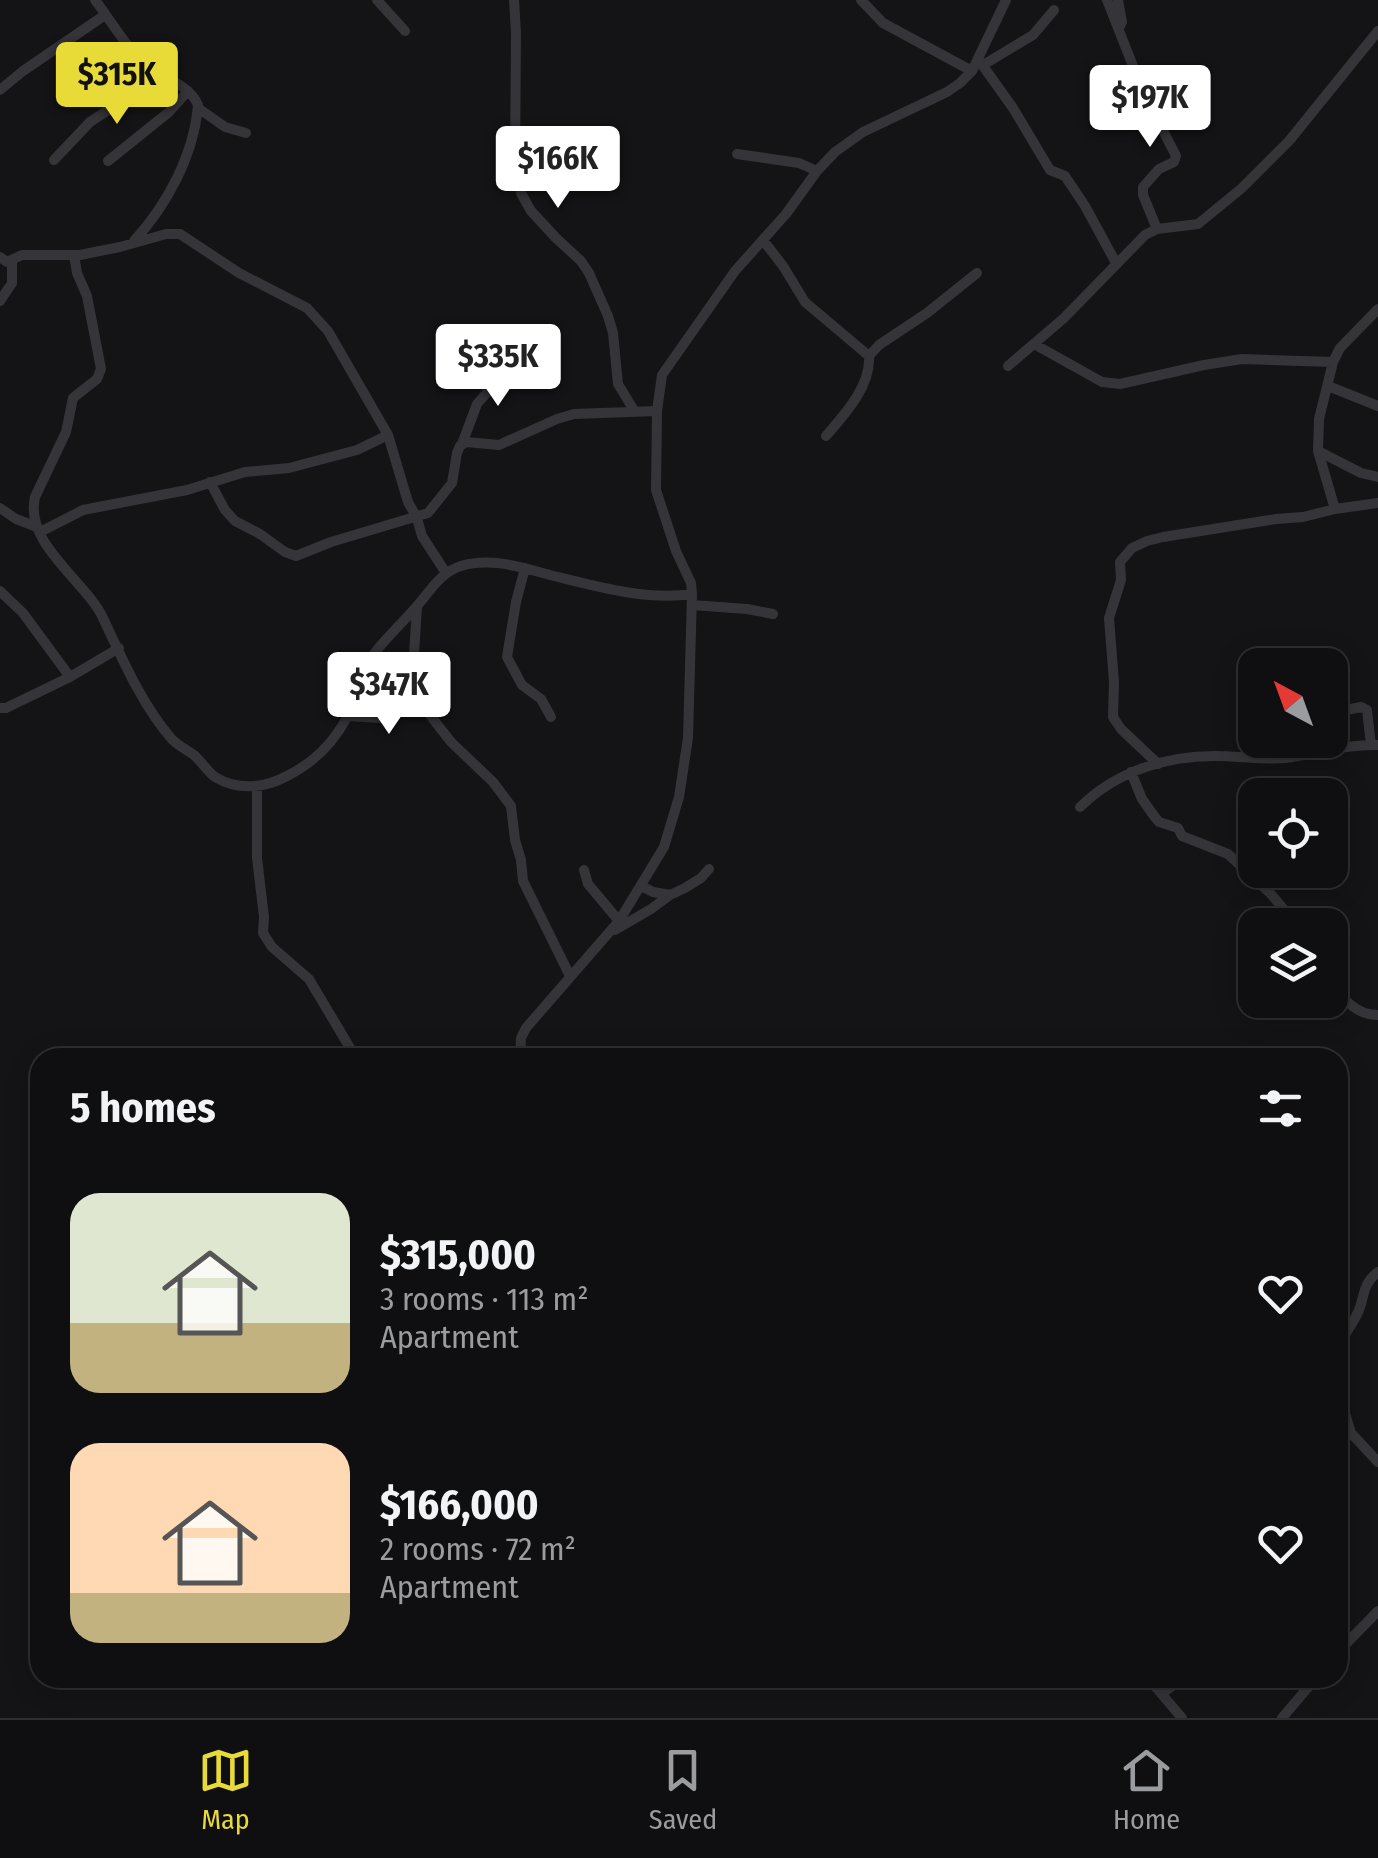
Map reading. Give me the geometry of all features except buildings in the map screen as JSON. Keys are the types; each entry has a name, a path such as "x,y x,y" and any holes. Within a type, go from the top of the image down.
{"street":[{"path":"95,0 142,61 197,101 191,142 168,195 147,228 131,244"},
{"path":"377,0 405,31"},
{"path":"514,0 515,167 521,192 531,211 589,273 613,333 618,384 635,412"},
{"path":"861,0 883,23 978,65 1013,108 1050,170 1065,176 1116,263"},
{"path":"978,65 1006,0"},
{"path":"1106,0 1142,89 1176,156 1143,188 1157,229"},
{"path":"1118,0 1122,22 1118,28"},
{"path":"518,1048 526,1028 619,921 664,848 680,797 690,703 692,600 691,583 656,490 657,410 662,374 736,271 835,152 864,132 946,92 978,65 1033,36 1054,10"},
{"path":"0,90 23,70 106,16"},
{"path":"1008,366 1064,318 1144,235 1157,229 1198,224 1242,188 1288,141 1378,31"},
{"path":"54,160 90,122 128,97 157,71"},
{"path":"108,160 169,112 188,91"},
{"path":"198,108 225,127 246,133"},
{"path":"737,154 798,163 818,171"},
{"path":"0,301 12,283 6,259 22,255 74,256 180,234 239,273 307,308 328,331 388,435 425,543 446,573"},
{"path":"763,240 805,302 869,356 870,370 826,436"},
{"path":"74,256 87,296 101,370 97,379 76,394 72,402 66,432 33,506 39,529 61,565 101,613 144,697 170,737 219,779 258,787 297,771 323,753 348,716 358,680 374,652 446,573 458,566 477,562 525,568 600,586 772,614"},
{"path":"869,356 978,273"},
{"path":"1335,509 1318,451 1319,419 1332,362 1340,348 1378,309"},
{"path":"1034,344 1102,382 1120,384 1242,359 1332,362"},
{"path":"210,482 235,520 292,556 400,520 417,518 428,513 452,483 457,454 477,404 515,361"},
{"path":"1328,386 1378,406"},
{"path":"462,444 499,445 574,414 657,410"},
{"path":"0,508 39,529 83,510 186,490 246,472 288,468 356,450 388,435"},
{"path":"1318,451 1378,478"},
{"path":"1158,764 1121,729 1114,717 1109,618 1120,580 1120,562 1132,548 1147,541 1378,503"},
{"path":"525,568 507,657 522,685 540,699 551,716"},
{"path":"0,591 23,613 70,677"},
{"path":"417,606 414,689 450,742 493,782 510,806 524,886 570,976"},
{"path":"0,708 70,677 119,648"},
{"path":"348,716 382,718 418,698"},
{"path":"1080,807 1109,782 1158,764 1212,756 1283,758 1375,745 1366,710 1348,710"},
{"path":"1131,772 1142,799 1158,822 1228,854 1282,908"},
{"path":"258,787 257,858 263,934 309,979 350,1048"},
{"path":"610,932 700,878 709,868"},
{"path":"584,870 588,884 619,921"},
{"path":"641,886 670,895"},
{"path":"1348,1002 1370,1016 1378,1015"},
{"path":"1348,1325 1361,1305 1365,1286 1378,1272"},
{"path":"1348,1423 1360,1445 1378,1462"},
{"path":"1348,1642 1378,1611"},
{"path":"1157,1688 1182,1718"},
{"path":"1162,1694 1170,1688"},
{"path":"1282,1718 1308,1688"}]}
